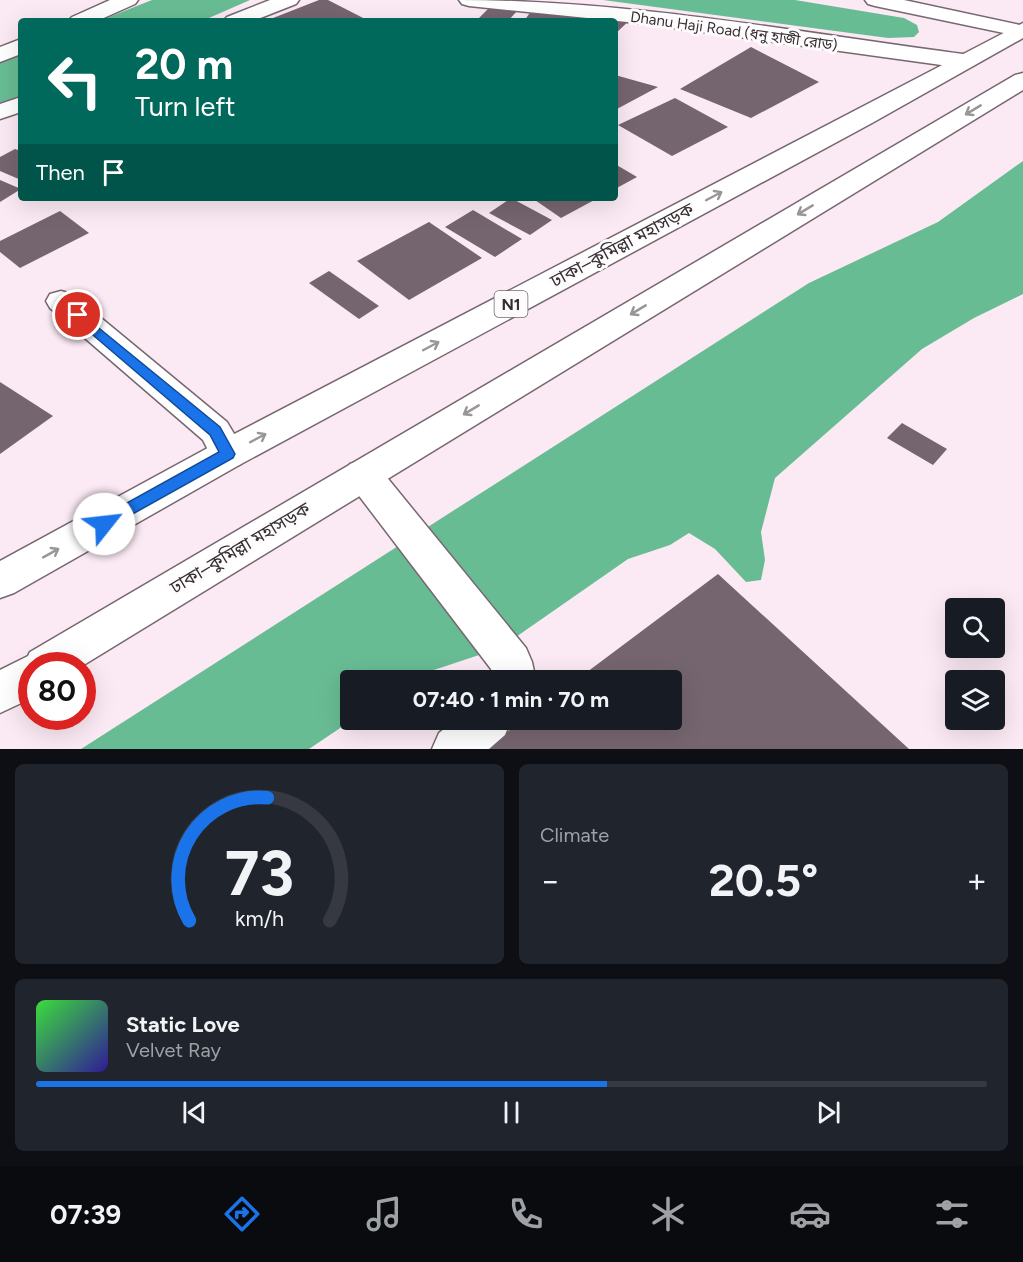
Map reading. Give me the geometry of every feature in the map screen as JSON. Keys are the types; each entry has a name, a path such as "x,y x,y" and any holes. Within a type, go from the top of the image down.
{"main road":[{"path":"86,18 128,0"},
{"path":"242,18 288,0"},
{"name":"Dhanu Haji Road (ধনু হাজী রোড)","path":"469,0 637,17 963,61"},
{"path":"875,0 1021,30"},
{"name":"ঢাকা–কুমিল্লা মহাসড়ক","path":"0,581 228,454 863,118 1021,30"},
{"path":"0,55 18,47"},
{"name":"ঢাকা–কুমিল্লা মহাসড়ক","path":"68,652 1023,80"},
{"path":"0,112 18,105"},
{"path":"61,301 215,431 228,454"},
{"path":"363,474 511,670"},
{"path":"0,693 18,682"},
{"path":"455,749 477,730"}],"shaded area":[{"path":"152,0 250,0 209,18 107,18"},
{"path":"603,0 795,0 904,18 917,25 919,32 914,37 888,38"},
{"path":"18,51 18,100 0,109 0,58"},
{"path":"1023,161 1023,294 974,318 922,349 775,478 761,532 765,560 761,580 746,582 715,549 689,533 670,545 628,559 500,648 434,670 340,670 340,728 309,749 81,749 809,283 938,222"}],"building":[{"path":"319,0 328,0 363,18 273,18"},
{"path":"537,3 634,16 618,31 618,18 526,18"},
{"path":"490,7 517,11 511,18 479,18"},
{"path":"751,47 819,82 751,118 680,89"},
{"path":"618,76 658,87 618,108"},
{"path":"675,98 728,127 672,156 618,125"},
{"path":"15,149 18,150 18,179 0,171 0,157"},
{"path":"618,166 637,177 618,187"},
{"path":"0,180 18,188 18,191 0,202"},
{"path":"507,201 517,201 552,220 530,235 489,213"},
{"path":"536,201 592,201 561,218"},
{"path":"473,210 522,239 495,257 445,227"},
{"path":"60,211 89,233 20,268 0,252 0,241"},
{"path":"429,222 482,258 409,300 357,261"},
{"path":"329,271 379,306 359,319 309,283"},
{"path":"0,382 53,416 0,454"},
{"path":"902,423 947,449 933,465 887,438"},
{"path":"718,574 909,749 484,749 510,730 682,730 682,670 590,670"}],"route":[{"path":"78,315 215,431 228,454 104,524"}]}
